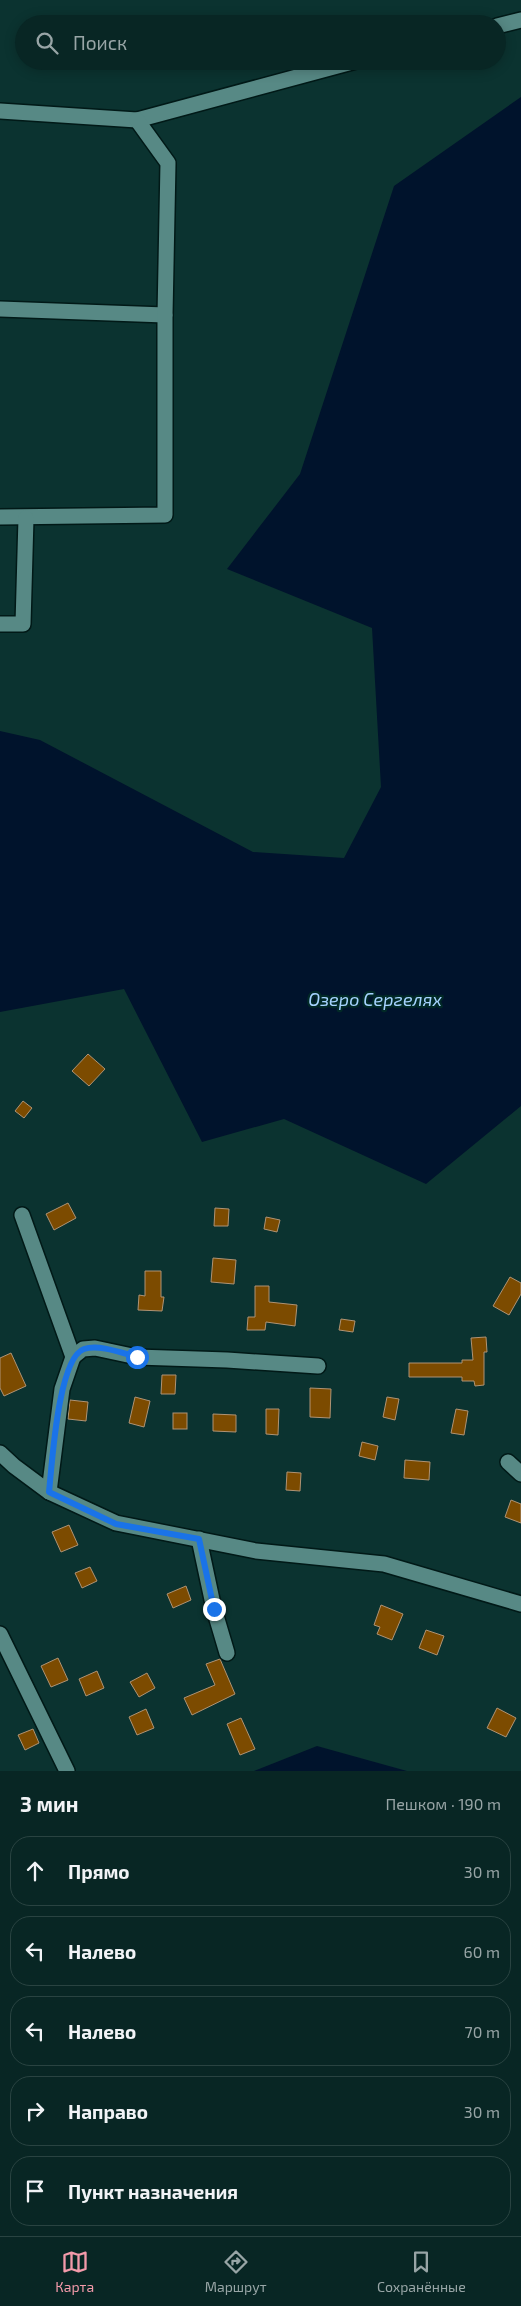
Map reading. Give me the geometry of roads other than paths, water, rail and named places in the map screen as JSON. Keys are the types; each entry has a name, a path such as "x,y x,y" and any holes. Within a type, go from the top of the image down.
{"street":[{"path":"506,24 521,20"},
{"path":"0,111 137,120 323,70"},
{"path":"0,517 165,515 165,315 168,163 137,120"},
{"path":"0,309 165,315"},
{"path":"0,624 23,624 26,518"},
{"path":"22,1215 73,1358"},
{"path":"49,1492 62,1389 73,1358 83,1349 95,1348 137,1357 318,1366"},
{"path":"0,1453 49,1492 116,1524 256,1551 384,1564 521,1604"},
{"path":"508,1462 521,1474"},
{"path":"199,1539 214,1609 227,1653"},
{"path":"0,1634 67,1771"}],"water":[{"name":"Озеро Сергелях","path":"521,97 521,1106 426,1184 284,1119 202,1142 124,989 0,1012 0,731 40,740 253,852 344,858 381,787 372,628 227,569 300,474 394,186"},
{"path":"317,1746 407,1771 254,1771"}]}
